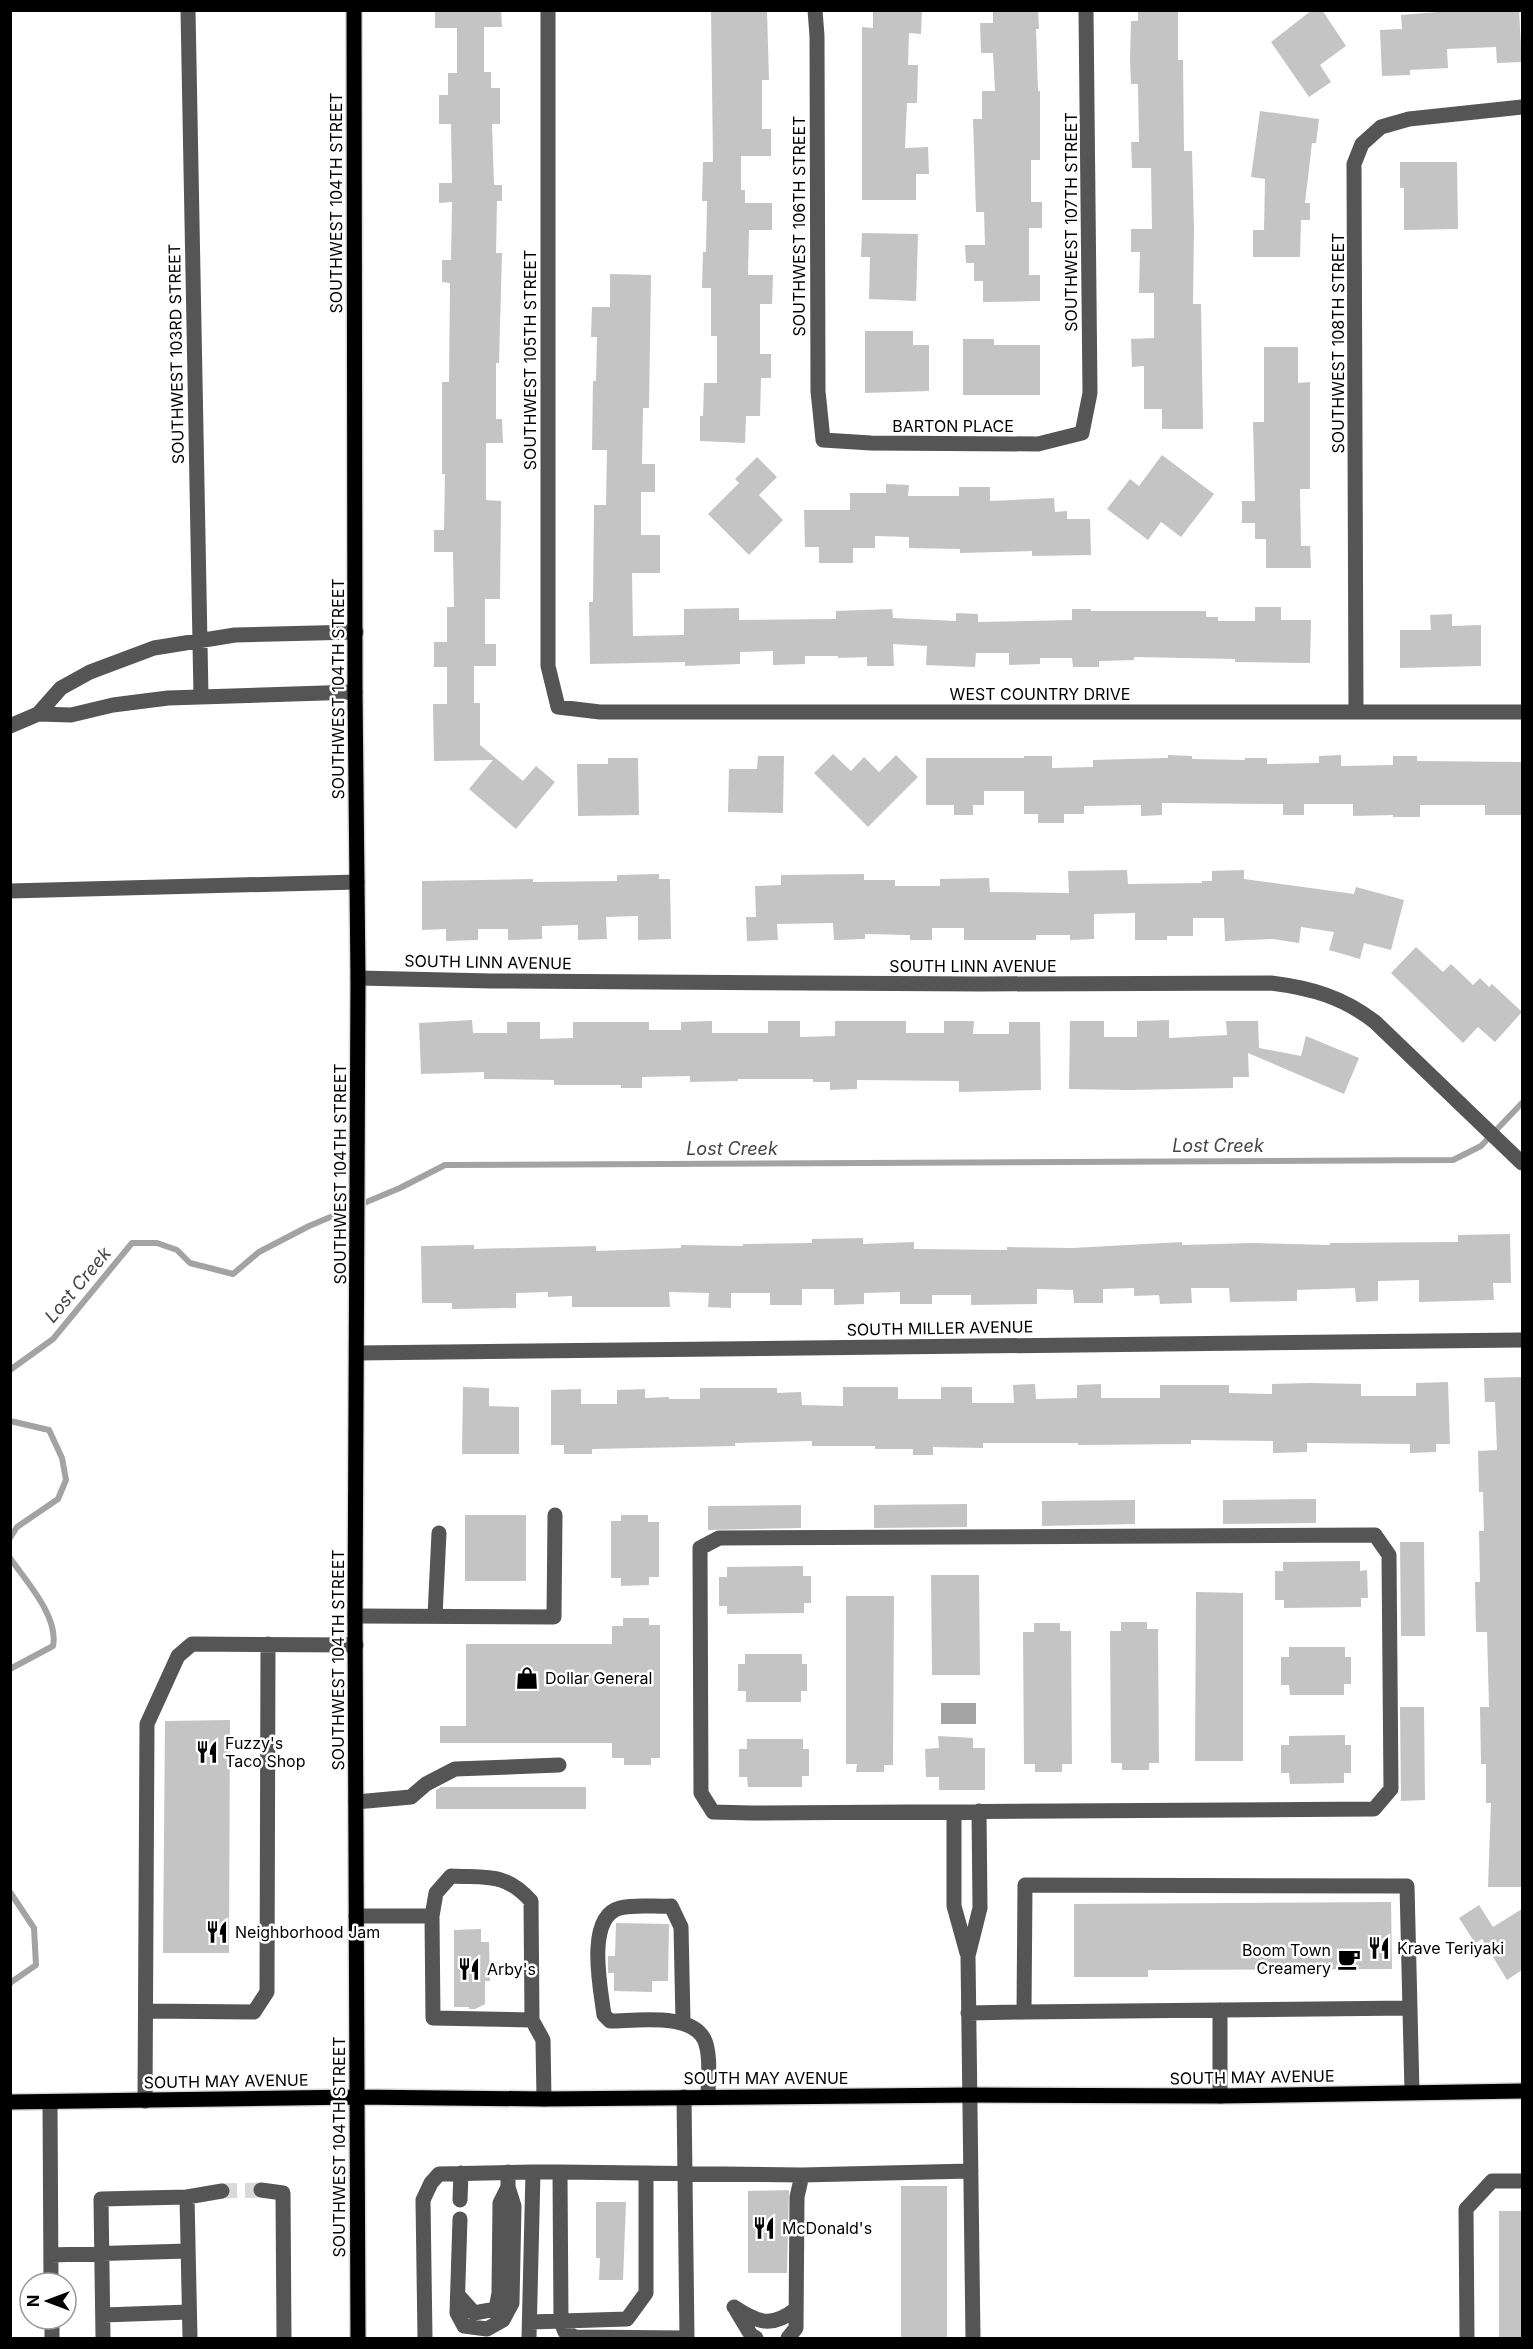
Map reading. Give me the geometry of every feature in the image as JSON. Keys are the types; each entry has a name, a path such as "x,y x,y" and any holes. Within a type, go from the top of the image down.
{"main road":[{"name":"SOUTHWEST 104TH STREET","path":"354,10 355,692 358,978 356,1616 358,2338"},
{"name":"SOUTH MAY AVENUE","path":"10,2102 356,2097 544,2099 970,2095 1220,2096 1522,2091"}],"street":[{"name":"SOUTHWEST 103RD STREET","path":"188,10 201,696"},
{"name":"SOUTHWEST 105TH STREET","path":"548,10 548,666 558,707"},
{"name":"SOUTHWEST 106TH STREET","path":"815,10 818,391 823,440"},
{"name":"SOUTHWEST 107TH STREET","path":"1082,433 1090,393 1086,10"},
{"name":"SOUTHWEST 108TH STREET","path":"1356,712 1354,164 1357,153 1370,134 1381,127 1409,119 1522,108"},
{"name":"BARTON PLACE","path":"823,440 871,443 1038,444 1082,433"},
{"path":"38,714 61,688 90,672 154,648 236,635 356,632"},
{"path":"10,726 38,714 71,715 113,705 201,696 355,692"},
{"name":"WEST COUNTRY DRIVE","path":"558,707 600,712 1522,712"},
{"path":"10,891 357,882"},
{"name":"SOUTH LINN AVENUE","path":"358,978 981,984 1271,983 1318,991 1355,1006 1434,1077 1522,1163"},
{"name":"SOUTH MILLER AVENUE","path":"357,1353 1522,1340"},
{"path":"356,1616 554,1617 555,1515"},
{"path":"435,1616 439,1533"},
{"path":"1375,1535 1389,1555 1391,1789 1374,1809 954,1812 713,1812 701,1793 700,1548 719,1538 1375,1535"},
{"path":"146,2101 147,1724 178,1656 192,1644 356,1645"},
{"path":"146,2011 254,2012 267,1992 268,1644"},
{"path":"356,1802 411,1797 426,1784 455,1769 559,1765"},
{"path":"973,2338 968,1956 980,1908 979,1811"},
{"path":"954,1812 954,1906 968,1956"},
{"path":"532,2020 433,2018 432,1916 436,1893 452,1876 504,1879 523,1892 531,1901 532,2020 543,2040 544,2099"},
{"path":"1024,2012 1025,1885 1407,1886 1412,2092"},
{"path":"683,2021 681,1928 670,1906 618,1908 605,1919 596,1956 604,2015 610,2020 683,2021 697,2029 704,2040 707,2052 708,2097"},
{"path":"356,1916 432,1916"},
{"path":"968,2013 1410,2008"},
{"path":"1220,2010 1220,2096"},
{"path":"560,2172 561,2322 565,2332 575,2337 687,2338 684,2097"},
{"path":"50,2102 51,2271"},
{"path":"425,2338 423,2200 430,2182 439,2174 461,2173 508,2180 533,2172 802,2178 971,2171"},
{"path":"529,2338 533,2172"},
{"path":"460,2200 461,2173"},
{"path":"530,2322 627,2319 646,2293 646,2173"},
{"path":"788,2338 796,2328 797,2197 802,2178"},
{"path":"460,2218 457,2313 464,2326 487,2329 503,2320 512,2303 514,2206 508,2180"},
{"path":"1467,2338 1466,2209 1492,2181 1522,2181"},
{"path":"261,2190 283,2193 284,2338"},
{"path":"103,2338 101,2199 187,2197 222,2191"},
{"path":"187,2197 190,2338"},
{"path":"51,2254 188,2251"},
{"path":"756,2338 751,2335 734,2307 754,2320 770,2322 785,2318 796,2309"},
{"path":"103,2315 189,2312"}],"shaded area":[{"path":"941,1703 976,1703 976,1724 941,1724"}],"building":[{"path":"435,10 501,10 502,27 484,27 484,72 491,72 491,88 500,88 500,124 492,124 494,185 502,185 502,201 497,201 496,253 502,253 499,363 496,363 496,419 502,419 503,443 486,443 486,500 501,501 500,599 485,599 485,644 496,644 496,666 474,666 474,703 480,703 480,745 523,781 536,766 555,782 516,829 469,789 493,760 434,761 433,704 447,704 447,667 434,667 434,642 447,642 447,607 454,607 453,552 434,552 434,530 444,530 442,382 449,382 450,283 442,282 442,260 451,260 452,202 439,203 439,183 452,183 451,124 439,124 439,95 448,95 448,73 457,73 457,28 435,28"},
{"path":"873,10 922,10 921,34 909,33 908,65 918,65 917,103 907,103 905,148 928,147 929,174 916,174 916,200 862,200 862,27 873,28"},
{"path":"993,10 1038,10 1039,29 1036,29 1038,91 1040,91 1040,160 1031,160 1031,202 1042,202 1042,228 1029,228 1029,275 1040,275 1040,301 983,302 983,281 974,281 974,263 966,263 965,245 985,245 984,212 976,212 973,119 982,119 982,91 995,91 993,53 981,53 980,23 993,23"},
{"path":"1138,10 1178,10 1178,60 1183,60 1184,151 1192,151 1193,304 1201,304 1203,429 1162,429 1162,409 1144,409 1144,366 1132,367 1131,339 1154,338 1154,293 1139,293 1140,252 1131,252 1131,229 1152,229 1151,168 1132,168 1131,142 1139,142 1138,84 1131,84 1131,21 1138,21"},
{"path":"1312,10 1322,10 1346,46 1320,65 1331,82 1309,97 1271,42"},
{"path":"1461,10 1519,10 1522,62 1497,63 1496,47 1447,49 1448,68 1410,70 1410,75 1382,76 1380,30 1402,29 1401,15"},
{"path":"711,11 767,11 769,80 762,80 762,129 771,129 771,156 741,156 741,190 745,190 745,203 772,203 772,230 749,230 748,275 773,275 772,304 760,304 760,354 771,354 771,378 761,378 760,416 746,416 745,443 700,441 704,383 717,383 717,336 711,336 711,288 702,288 703,252 706,252 707,201 702,201 703,162 713,162"},
{"path":"1260,111 1319,119 1316,143 1312,143 1305,203 1310,203 1310,220 1301,220 1300,257 1253,257 1253,230 1264,230 1265,179 1251,177"},
{"path":"1400,162 1457,162 1458,229 1404,230 1404,188 1400,188"},
{"path":"862,233 918,234 916,301 869,299 870,257 861,257"},
{"path":"610,274 651,275 649,408 643,408 642,464 655,464 655,492 641,492 641,535 660,535 660,573 632,573 633,636 684,635 684,609 739,608 739,620 836,619 836,611 892,609 893,618 956,621 956,613 978,614 978,622 1072,620 1072,609 1206,611 1206,617 1218,617 1218,621 1255,621 1255,607 1281,607 1281,620 1311,620 1310,663 1134,657 1134,660 1099,661 1099,667 1073,667 1072,658 1040,658 1040,664 1009,665 1009,653 976,653 975,667 926,665 927,646 893,644 894,666 867,666 867,657 838,658 838,656 805,656 805,664 773,665 773,651 740,652 740,664 685,666 685,662 590,664 589,602 593,602 594,505 606,505 607,450 592,450 593,381 596,381 597,337 591,337 592,307 610,307"},
{"path":"865,331 913,331 913,345 929,345 929,391 865,393"},
{"path":"963,339 994,339 994,345 1040,345 1040,395 963,395"},
{"path":"1264,347 1298,347 1298,383 1310,382 1310,489 1300,489 1301,546 1310,546 1311,568 1266,568 1266,539 1255,539 1255,523 1242,523 1242,501 1255,501 1253,422 1264,422"},
{"path":"1162,455 1214,494 1181,537 1161,522 1148,540 1107,509 1130,479 1139,486"},
{"path":"757,457 777,477 759,495 783,520 749,555 708,514 739,483 735,479"},
{"path":"886,484 909,485 908,496 959,496 959,487 990,487 990,501 1054,498 1055,512 1067,511 1067,519 1090,519 1091,555 1032,556 1032,551 960,553 960,549 909,548 909,537 875,536 875,548 853,548 853,563 819,563 819,547 805,547 804,510 850,510 850,493 886,493"},
{"path":"1452,614 1452,626 1481,625 1481,666 1400,668 1400,630 1431,630 1430,615"},
{"path":"833,754 851,771 864,757 879,772 896,755 918,777 868,827 814,773"},
{"path":"1168,755 1192,756 1192,759 1267,758 1267,764 1319,763 1319,756 1341,755 1341,766 1393,765 1393,756 1417,756 1417,761 1522,762 1522,815 1485,815 1485,805 1420,805 1420,817 1393,817 1393,815 1353,816 1353,804 1304,804 1304,815 1283,815 1283,804 1162,803 1162,815 1141,816 1141,805 1084,806 1084,814 1064,814 1064,823 1038,823 1038,814 1024,814 1024,791 984,791 984,805 973,805 973,815 954,815 954,805 926,805 926,758 1052,756 1052,768 1093,767 1093,760 1168,758"},
{"path":"758,756 784,756 783,813 728,812 729,769 757,769"},
{"path":"608,758 638,758 639,815 578,816 577,764 608,764"},
{"path":"1127,870 1128,884 1202,883 1202,881 1212,881 1212,871 1244,870 1244,879 1354,894 1356,887 1404,900 1391,950 1364,943 1360,959 1329,950 1334,932 1301,927 1299,943 1273,939 1225,941 1224,918 1193,918 1193,936 1167,936 1167,940 1135,940 1135,913 1094,914 1094,939 1070,940 1070,935 1036,935 1036,940 964,940 964,928 932,928 932,940 910,940 910,935 865,934 865,939 834,940 833,923 777,924 778,940 747,941 746,917 756,917 755,886 781,885 781,875 864,874 864,880 895,880 895,886 940,886 940,879 989,878 990,892 1069,893 1068,871"},
{"path":"659,874 659,879 670,879 671,939 638,940 638,916 606,917 607,939 578,940 578,925 542,926 542,939 508,940 508,929 478,929 478,940 446,941 446,929 422,930 422,881 533,879 533,882 617,881 617,875"},
{"path":"1416,947 1443,972 1451,964 1473,985 1480,978 1489,987 1492,984 1522,1012 1495,1042 1478,1027 1463,1043 1391,973"},
{"path":"472,1020 473,1033 507,1033 507,1022 540,1022 540,1039 573,1038 573,1022 649,1022 649,1030 681,1030 681,1022 712,1021 712,1033 768,1033 768,1021 800,1021 800,1037 835,1036 835,1021 906,1021 906,1033 944,1033 944,1021 974,1021 973,1034 1009,1034 1009,1022 1040,1022 1041,1090 959,1092 959,1081 857,1080 857,1089 830,1090 830,1082 813,1082 813,1079 738,1079 738,1081 690,1082 690,1076 642,1077 642,1088 621,1088 621,1085 554,1085 554,1080 484,1079 484,1072 421,1074 419,1023"},
{"path":"1169,1020 1169,1038 1227,1035 1226,1021 1258,1021 1259,1048 1301,1056 1306,1036 1359,1058 1344,1094 1248,1053 1249,1077 1233,1077 1233,1088 1069,1089 1070,1021 1104,1021 1104,1037 1137,1037 1137,1021"},
{"path":"1510,1234 1511,1283 1493,1283 1494,1300 1419,1302 1419,1280 1378,1281 1378,1301 1356,1302 1355,1288 1297,1290 1297,1301 1230,1302 1229,1288 1191,1288 1192,1303 1160,1304 1159,1295 1134,1296 1134,1288 1103,1289 1103,1303 1074,1303 1073,1290 1037,1289 1037,1304 971,1305 971,1295 932,1295 932,1304 900,1304 900,1292 864,1293 864,1304 834,1305 834,1289 802,1289 802,1305 770,1305 770,1293 731,1293 731,1308 708,1307 709,1293 669,1292 670,1307 572,1307 572,1296 548,1297 548,1292 516,1293 516,1308 452,1309 452,1303 422,1303 421,1246 474,1245 474,1249 596,1246 596,1251 681,1248 681,1245 743,1246 743,1244 812,1243 812,1239 863,1238 863,1244 914,1242 914,1249 1007,1250 1007,1247 1073,1248 1182,1242 1182,1245 1253,1243 1330,1245 1330,1243 1458,1242 1458,1235"},
{"path":"1522,1377 1522,1887 1488,1887 1491,1803 1486,1803 1486,1764 1481,1764 1480,1707 1489,1707 1487,1632 1476,1632 1475,1582 1480,1582 1479,1531 1484,1531 1483,1492 1479,1492 1478,1451 1497,1450 1495,1402 1485,1402 1484,1378"},
{"path":"1448,1382 1450,1444 1436,1444 1436,1452 1410,1453 1410,1444 1307,1443 1307,1452 1273,1453 1273,1441 1191,1440 1191,1444 983,1443 983,1448 933,1447 933,1455 913,1455 913,1449 875,1449 875,1446 812,1446 812,1441 735,1443 735,1446 592,1449 592,1454 564,1454 564,1445 551,1445 551,1390 581,1389 581,1404 617,1404 617,1390 645,1389 645,1398 700,1399 700,1388 777,1388 777,1393 801,1392 802,1405 843,1406 843,1387 898,1387 898,1399 941,1399 941,1387 972,1387 972,1403 1014,1403 1013,1385 1035,1384 1036,1399 1077,1398 1077,1385 1101,1384 1101,1398 1160,1398 1160,1385 1229,1385 1229,1393 1272,1394 1272,1384 1310,1383 1361,1384 1361,1396 1416,1396 1416,1383"},
{"path":"463,1387 489,1388 489,1406 519,1407 519,1454 462,1454"},
{"path":"1316,1499 1316,1523 1223,1524 1223,1500"},
{"path":"1135,1500 1135,1524 1042,1526 1042,1501"},
{"path":"967,1504 967,1527 874,1528 874,1505"},
{"path":"801,1505 801,1528 708,1530 708,1506"},
{"path":"465,1515 526,1515 526,1581 465,1581"},
{"path":"621,1515 648,1515 648,1522 659,1522 659,1577 649,1577 649,1585 621,1586 621,1578 611,1578 611,1521 621,1521"},
{"path":"1400,1542 1424,1542 1425,1636 1401,1636"},
{"path":"1360,1561 1360,1571 1367,1570 1368,1598 1361,1598 1361,1607 1284,1608 1284,1600 1275,1600 1275,1571 1283,1571 1283,1562"},
{"path":"803,1566 803,1576 811,1576 811,1603 804,1603 804,1613 727,1614 727,1606 719,1606 719,1577 727,1577 727,1567"},
{"path":"931,1575 979,1575 980,1675 932,1675"},
{"path":"1196,1592 1243,1593 1243,1761 1195,1761"},
{"path":"846,1596 894,1596 893,1765 884,1765 884,1772 856,1772 857,1764 846,1764"},
{"path":"623,1618 649,1618 649,1625 660,1625 660,1758 651,1758 651,1765 624,1765 624,1758 612,1758 612,1743 440,1743 440,1726 466,1726 466,1644 612,1644 612,1626 623,1626"},
{"path":"1121,1622 1147,1622 1147,1629 1158,1629 1159,1763 1149,1763 1149,1770 1122,1770 1122,1763 1111,1763 1110,1631 1121,1631"},
{"path":"1034,1623 1060,1623 1060,1631 1071,1631 1072,1764 1062,1764 1062,1772 1035,1772 1035,1764 1024,1764 1023,1632 1034,1632"},
{"path":"1289,1647 1345,1647 1345,1657 1351,1657 1351,1684 1344,1684 1344,1695 1290,1695 1289,1685 1281,1685 1281,1657 1289,1657"},
{"path":"745,1654 802,1654 802,1664 807,1664 807,1691 801,1691 801,1702 746,1702 746,1691 738,1691 738,1664 745,1664"},
{"path":"1400,1707 1424,1707 1425,1800 1401,1801"},
{"path":"230,1720 229,1953 163,1953 165,1721"},
{"path":"1345,1735 1345,1745 1351,1745 1351,1773 1344,1773 1344,1783 1290,1784 1289,1773 1281,1773 1281,1745 1289,1745 1289,1736"},
{"path":"938,1736 973,1738 973,1748 985,1748 985,1790 939,1790 939,1777 926,1777 925,1749 939,1748"},
{"path":"747,1739 803,1739 803,1749 809,1749 809,1776 802,1776 802,1787 748,1787 747,1777 739,1777 739,1749 747,1749"},
{"path":"441,1787 586,1787 586,1809 436,1809 436,1790"},
{"path":"1391,1902 1392,1969 1148,1970 1148,1977 1074,1977 1074,1904"},
{"path":"1479,1905 1493,1927 1522,1909 1522,1970 1507,1980 1482,1939 1475,1943 1459,1918"},
{"path":"616,1923 669,1924 668,1981 652,1981 652,1992 614,1991 614,1973 608,1973 608,1956 615,1956"},
{"name":"Arby's","path":"481,1929 481,1942 489,1942 490,1981 485,1981 485,2004 475,2009 454,2007 454,1930"},
{"path":"901,2186 947,2186 947,2338 901,2338"},
{"path":"789,2190 787,2273 748,2273 748,2191"},
{"path":"596,2202 626,2202 623,2280 599,2280 600,2258 596,2258"},
{"path":"1499,2211 1522,2211 1522,2338 1499,2338"}],"waterway":[{"name":"Lost Creek","path":"10,1370 53,1339 132,1243 157,1243 177,1250 190,1263 233,1274 259,1252 309,1226 400,1188 445,1165 1453,1160 1481,1146 1522,1103"},
{"name":"Lost Creek","path":"10,1421 49,1430 62,1458 66,1480 58,1499 17,1527 10,1538"},
{"name":"Lost Creek","path":"10,1558 40,1600 54,1635 53,1646 10,1669"},
{"name":"Lost Creek","path":"10,1892 34,1928 36,1965 10,1983"}],"tunnel":[{"path":"222,2191 261,2190"}],"place":[{"name":"Dollar General","path":"527,1678"},
{"name":"Fuzzy's Taco Shop","path":"207,1752"},
{"name":"Neighborhood Jam","path":"217,1932"},
{"name":"Krave Teriyaki","path":"1379,1948"},
{"name":"Boom Town Creamery","path":"1349,1959"},
{"name":"Arby's","path":"469,1969"},
{"name":"McDonald's","path":"764,2228"}]}
